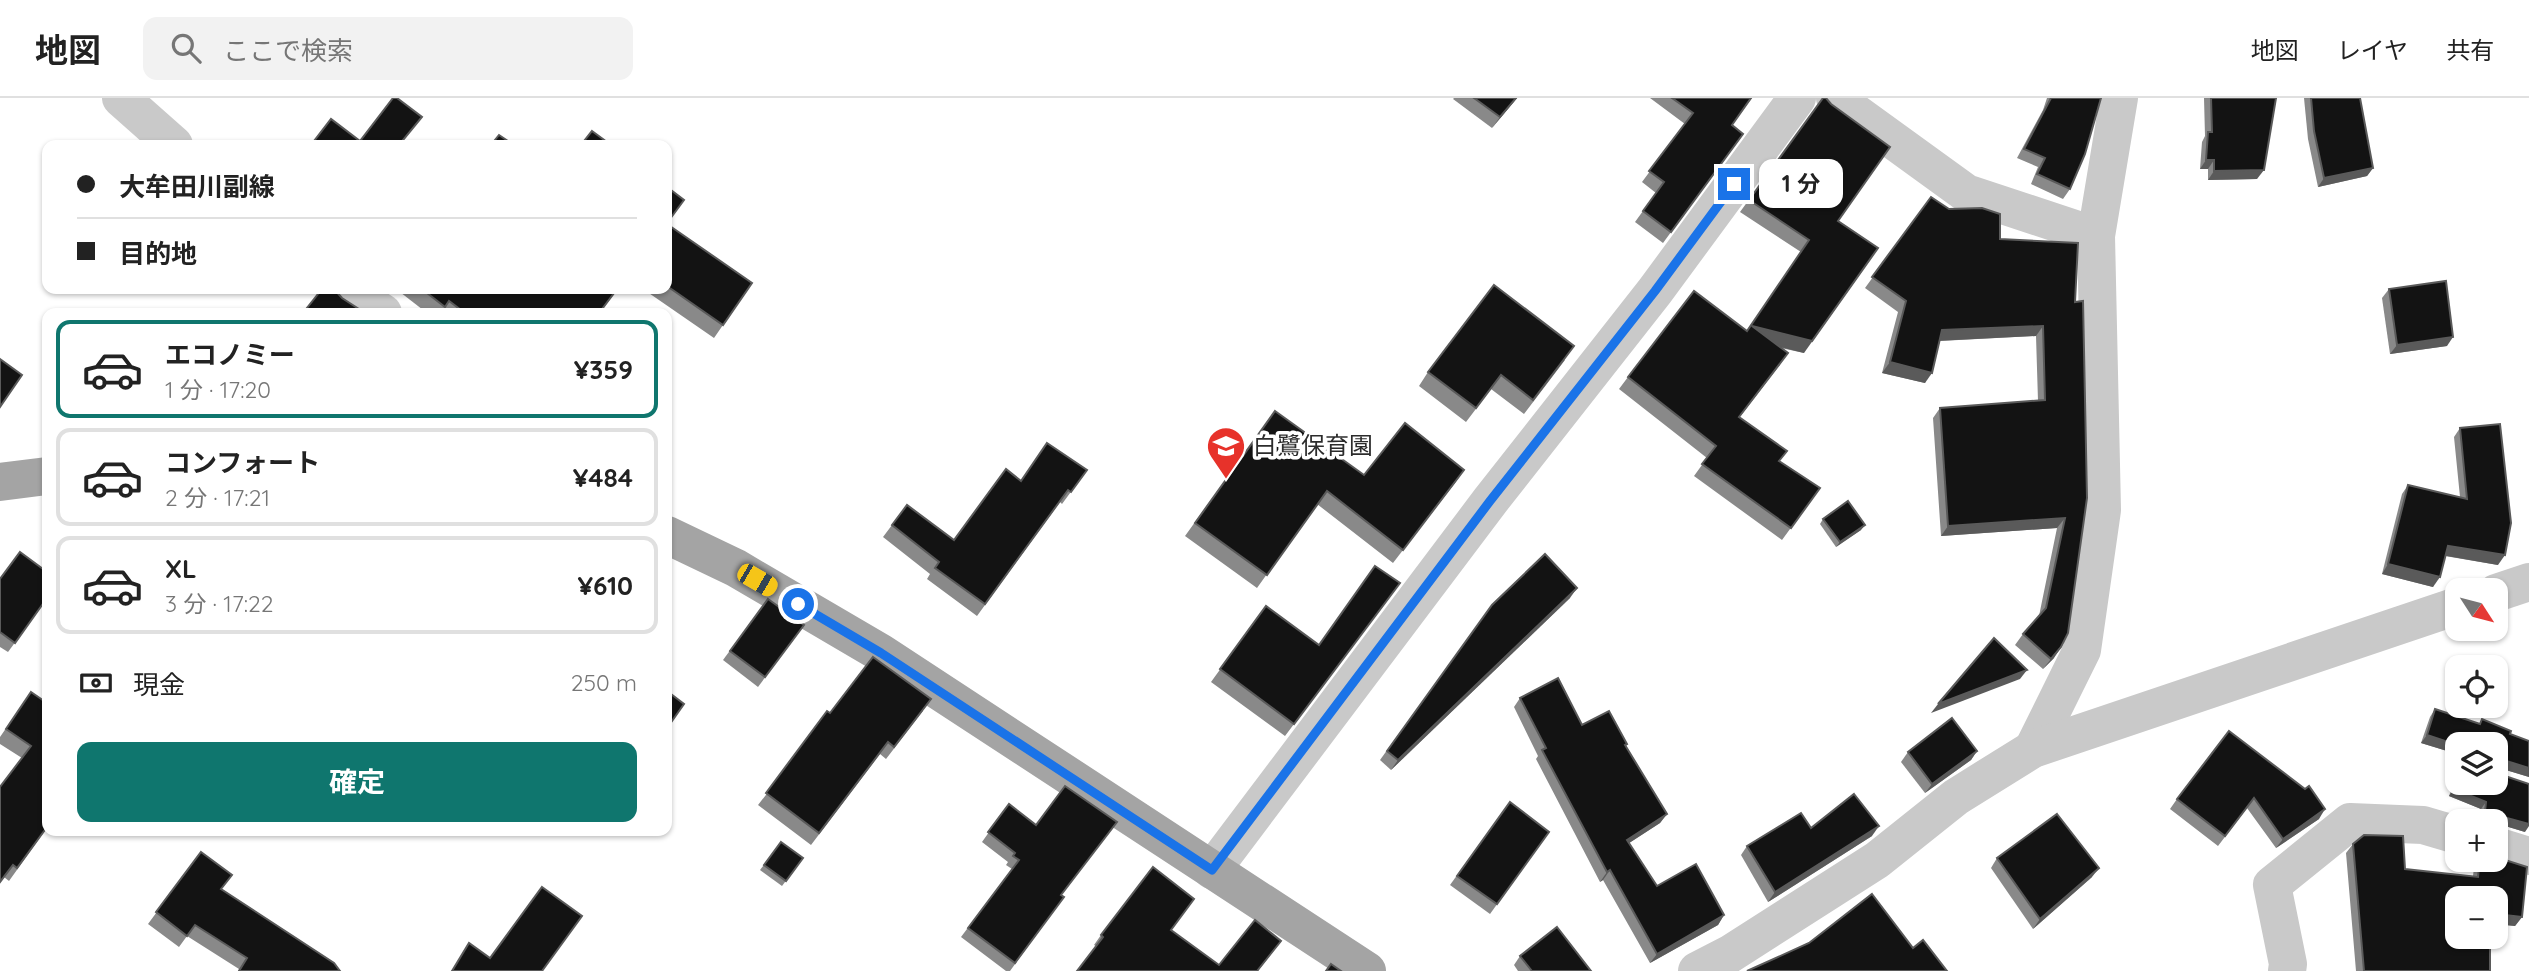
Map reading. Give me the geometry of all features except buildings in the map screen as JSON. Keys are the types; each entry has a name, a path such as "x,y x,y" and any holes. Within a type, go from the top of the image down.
{"main road":[{"path":"0,482 42,476"},
{"path":"672,537 736,568 881,653 1367,971"}],"street":[{"path":"121,98 168,140"},
{"path":"1212,870 1482,512 1655,291 1797,98"},
{"path":"1835,98 1966,193 2096,236"},
{"path":"2033,749 2082,650 2102,510 2096,236 2119,98"},
{"path":"354,294 376,308"},
{"path":"2508,589 2529,582"},
{"path":"1698,971 1730,954 1877,860 1956,797 2033,749 2445,611"},
{"path":"2287,971 2288,964 2272,885 2350,822 2423,825 2445,831"},
{"path":"2508,850 2529,856"}],"place":[{"name":"白鷺保育園","path":"1226,480"}],"route":[{"path":"798,604 881,653 1212,870 1490,501 1655,291 1734,184"}]}
